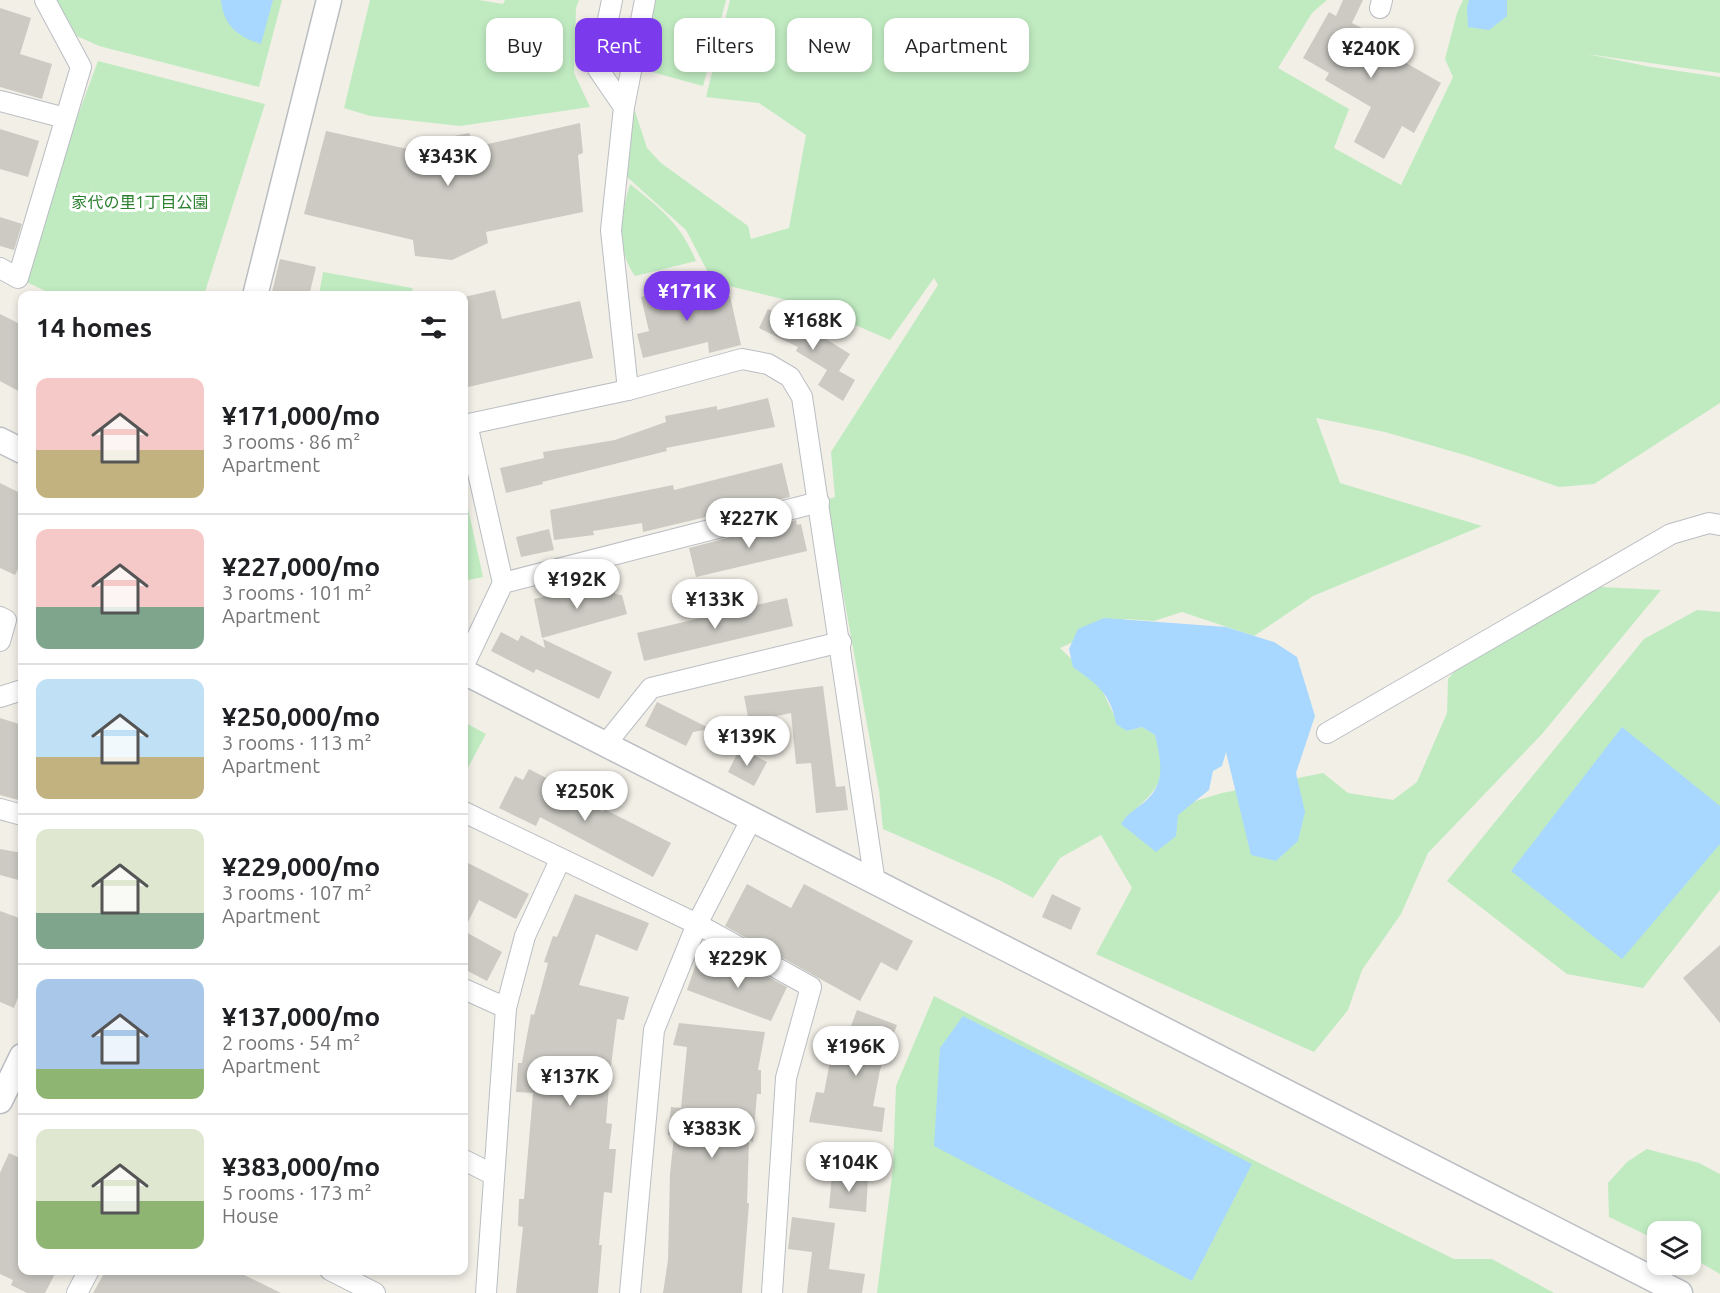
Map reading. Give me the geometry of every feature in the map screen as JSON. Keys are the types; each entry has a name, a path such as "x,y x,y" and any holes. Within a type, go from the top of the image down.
{"street":[{"path":"0,268 18,278 81,67 45,0"},
{"path":"256,291 329,0"},
{"path":"612,0 598,69 624,107"},
{"path":"628,390 611,230 624,107 645,0"},
{"path":"0,101 65,118"},
{"path":"468,423 628,390 742,359 768,364 790,377 802,397 841,642 875,883"},
{"path":"468,437 503,583 468,657"},
{"path":"0,440 18,449"},
{"path":"503,583 819,501"},
{"path":"1327,733 1671,534 1709,524 1720,525"},
{"path":"0,617 6,620 0,641"},
{"path":"605,745 651,688 841,642"},
{"path":"468,674 1680,1293"},
{"path":"0,697 18,691"},
{"path":"0,809 18,815"},
{"path":"468,814 560,860 698,924 811,987 786,1078 772,1293"},
{"path":"630,1293 654,1030 698,924 751,819"},
{"path":"486,1293 506,1008 525,936 560,860"},
{"path":"468,990 506,1008"},
{"path":"0,1101 18,1064"},
{"path":"468,1162 494,1175"},
{"path":"77,1293 86,1275"},
{"path":"340,1275 375,1293"}],"green space":[{"path":"56,0 282,0 259,87 99,46 77,36"},
{"path":"370,0 479,0 503,4 505,0 579,0 575,18 574,73 590,107 460,126 370,116 344,108"},
{"path":"654,0 726,0 721,18 674,18 674,72 707,72 703,86 652,72 662,72 662,18 651,18"},
{"path":"730,0 1327,0 1312,13 1278,68 1349,109 1334,148 1401,185 1453,77 1445,59 1457,13 1463,0 1720,0 1720,73 1587,54 1651,67 1720,77 1720,403 1594,484 1559,487 1468,456 1385,432 1316,418 1340,483 1482,526 1313,596 1254,636 1182,612 1154,621 1125,619 1060,648 1101,688 1115,717 1127,731 1142,727 1155,735 1162,763 1160,780 1123,823 1222,793 1323,773 1348,793 1393,800 1417,782 1447,713 1448,679 1475,647 1582,586 1661,590 1542,734 1428,853 1401,914 1362,970 1348,1010 1314,1052 1096,954 1132,888 1101,835 1060,858 1033,898 999,880 883,829 879,790 839,571 819,502 835,497 831,452 938,285 934,278 890,340 811,306 713,282 686,230 626,176 633,105 647,148 661,163 748,226 751,239 789,228 806,135 759,103 706,97 712,72 775,72 775,18 726,18"},
{"name":"家代の里1丁目公園","path":"98,61 265,104 205,291 46,291 18,278"},
{"path":"630,184 669,218 684,237 696,261 635,276 629,266 622,243 622,219"},
{"path":"323,272 412,288 413,291 320,291"},
{"path":"468,508 483,577 468,580"},
{"path":"1697,610 1720,612 1720,890 1643,988 1567,974 1447,881 1644,639"},
{"path":"468,724 486,734 468,768"},
{"path":"934,996 1277,1172 1454,1259 1492,1259 1554,1293 877,1293 893,1168 896,1086"},
{"path":"1647,1149 1699,1163 1720,1174 1720,1274 1701,1263 1701,1221 1647,1221 1647,1235 1609,1217 1608,1183 1627,1162"}],"water":[{"path":"221,0 273,0 261,44 245,38 233,29 222,9"},
{"path":"1469,0 1507,0 1507,16 1489,30 1468,27"},
{"path":"1104,618 1226,627 1274,642 1297,657 1315,716 1296,773 1305,812 1298,841 1276,861 1251,855 1226,752 1222,766 1213,771 1209,790 1178,815 1176,836 1156,852 1121,824 1128,815 1150,797 1159,781 1160,763 1155,735 1142,727 1127,731 1116,724 1114,713 1101,690 1073,667 1069,649 1078,629"},
{"path":"1622,727 1720,806 1720,844 1622,959 1511,871"},
{"path":"963,1016 1252,1164 1192,1281 934,1146 940,1048"}],"building":[{"path":"1343,0 1363,0 1352,23 1370,32 1366,40 1441,83 1414,133 1402,126 1384,159 1354,142 1371,107 1325,80 1329,73 1303,58 1329,12 1336,16"},
{"path":"0,8 31,18 20,54 52,64 42,99 0,87"},
{"path":"580,123 583,153 578,155 583,212 486,232 488,243 452,260 415,256 413,240 304,214 326,131 421,152 424,142 469,133 475,147"},
{"path":"0,129 39,141 28,177 0,169"},
{"path":"0,217 22,224 14,250 0,246"},
{"path":"280,259 316,267 310,291 272,291"},
{"path":"693,280 698,304 730,296 741,345 709,353 708,342 643,358 637,334 649,331 641,297"},
{"path":"495,290 502,319 580,301 593,358 468,387 468,296"},
{"path":"768,309 810,329 850,354 839,371 855,380 843,401 818,385 827,370 796,351 798,347 759,328"},
{"path":"0,314 18,323 18,391 0,381"},
{"path":"768,398 775,427 666,448 667,451 506,493 500,468 544,458 543,452 615,440 666,422 665,416 717,406 717,410"},
{"path":"782,463 790,497 643,532 642,523 593,531 594,535 554,540 550,510 673,485 674,490"},
{"path":"0,483 18,492 18,569 15,575 0,568"},
{"path":"796,520 797,525 801,524 807,551 696,577 689,548"},
{"path":"549,529 554,550 521,557 516,537"},
{"path":"614,586 615,594 622,595 627,614 542,638 534,599 568,591 570,596"},
{"path":"787,598 793,626 644,661 637,633"},
{"path":"501,632 518,641 521,635 545,648 543,639 612,672 599,699 536,669 534,673 491,651"},
{"path":"823,686 836,787 845,786 848,810 816,813 811,763 796,764 791,713 749,722 744,696"},
{"path":"657,702 711,729 693,732 686,746 645,726"},
{"path":"0,718 18,724 18,800 0,795"},
{"path":"740,748 767,762 754,786 728,772"},
{"path":"529,769 548,779 545,784 603,812 604,809 671,843 653,877 540,817 536,826 499,808 515,776 523,780"},
{"path":"0,849 18,852 18,880 0,875"},
{"path":"468,863 529,894 516,919 479,900 468,922"},
{"path":"747,884 791,908 804,884 913,941 897,971 881,962 860,1001 725,926"},
{"path":"575,894 649,923 637,951 596,934 579,985 629,997 624,1020 617,1019 610,1074 606,1123 612,1124 609,1149 616,1149 612,1193 604,1192 599,1245 602,1245 598,1293 516,1293 523,1227 518,1226 519,1199 524,1199 533,1093 516,1092 518,1063 522,1063 531,1014 534,1015 548,963 544,962 553,936 557,937"},
{"path":"1052,894 1081,908 1071,930 1042,917"},
{"path":"0,911 18,918 18,998 14,1008 0,1002"},
{"path":"468,933 502,952 487,981 468,971"},
{"path":"1720,945 1720,1023 1683,978"},
{"path":"698,958 747,977 752,968 787,987 771,1021 687,990"},
{"path":"857,1010 897,1025 880,1070 873,1106 885,1108 882,1132 809,1122 816,1092 824,1093 831,1056 839,1058"},
{"path":"679,1023 765,1032 758,1070 761,1070 761,1094 757,1094 753,1142 749,1140 747,1203 749,1203 742,1293 663,1293 668,1260 670,1174 674,1136 668,1135 671,1107 681,1108 687,1047 673,1045"},
{"path":"9,1153 18,1157 18,1275 54,1275 45,1293 27,1293 11,1285 13,1280 0,1274 0,1173"},
{"path":"832,1175 868,1178 866,1212 829,1208"},
{"path":"792,1217 835,1223 829,1269 865,1274 862,1293 807,1293 812,1252 788,1249"},
{"path":"103,1275 244,1275 281,1293 93,1293"}]}
